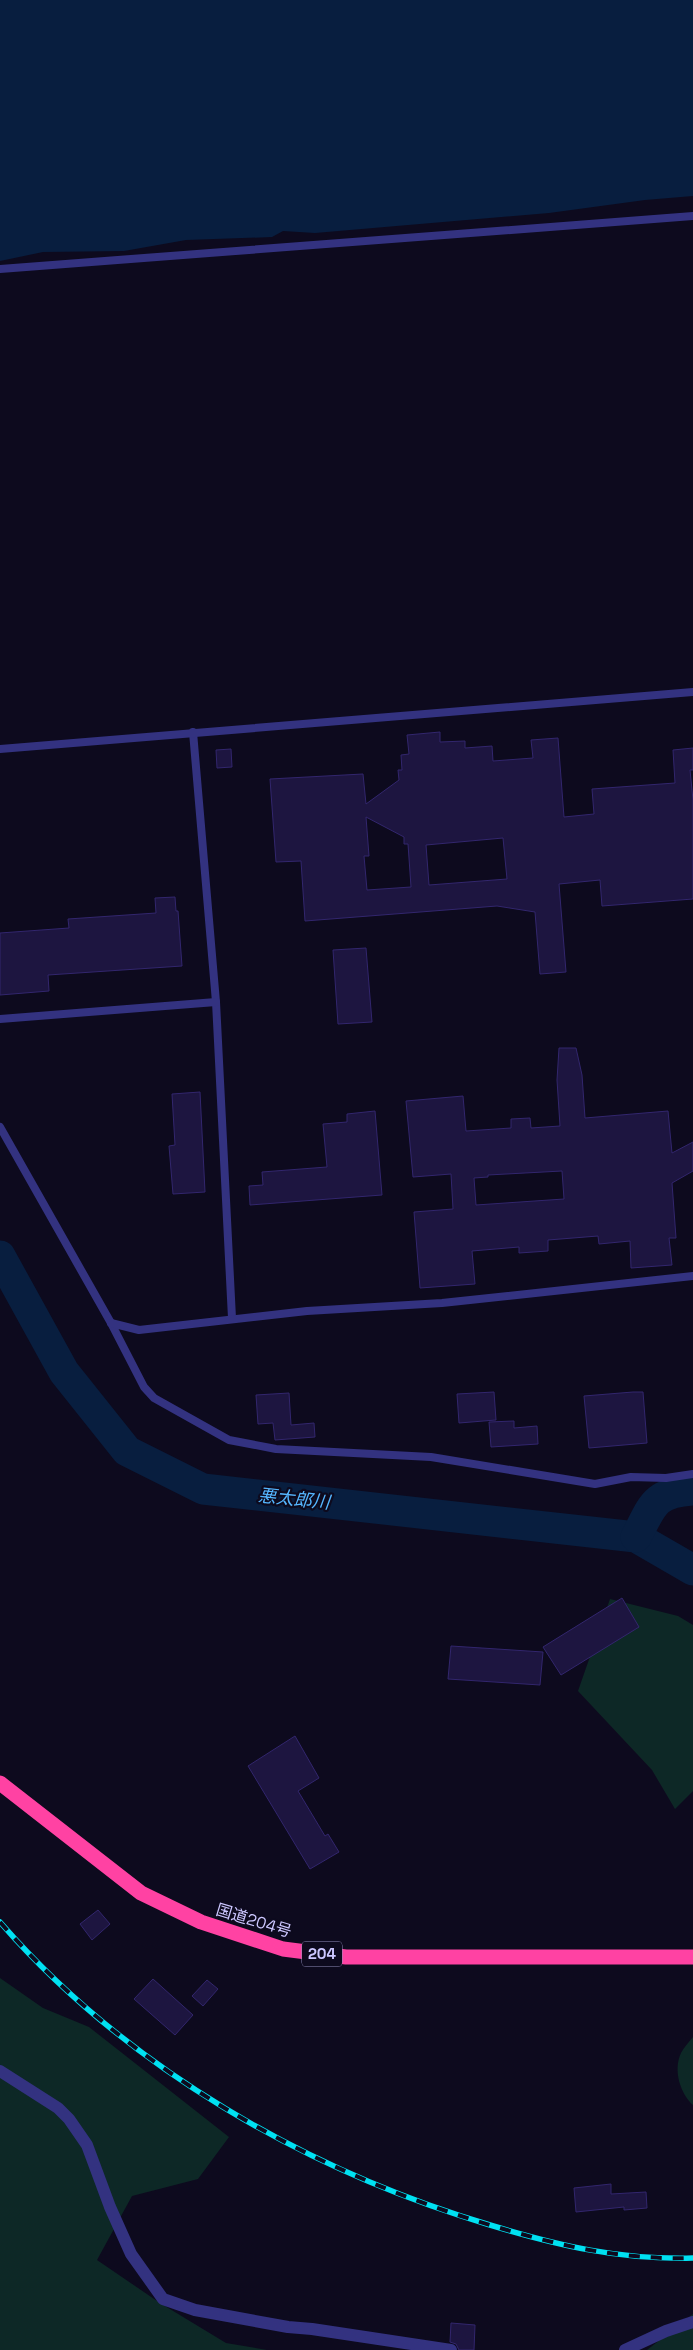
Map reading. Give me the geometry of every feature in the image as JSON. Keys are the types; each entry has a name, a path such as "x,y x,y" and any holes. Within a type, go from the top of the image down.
{"highway":[{"name":"国道204号","path":"0,1783 141,1893 200,1922 283,1949 346,1957 693,1957"}],"street":[{"path":"0,2071 58,2108 69,2119 87,2145 110,2207 131,2254 163,2299 195,2310 288,2327 451,2350"},
{"path":"625,2350 666,2331 693,2322"}],"lane":[{"path":"0,269 693,216"},
{"path":"0,749 693,692"},
{"path":"193,732 216,1002 232,1318"},
{"path":"0,1018 216,1002"},
{"path":"0,1126 111,1323 144,1387 154,1398 229,1440 276,1450 431,1458 595,1484 631,1477 666,1478 693,1474"},
{"path":"111,1323 139,1330 232,1318 307,1311 442,1303 693,1276"}],"green space":[{"path":"610,1599 678,1616 693,1625 693,1791 675,1809 652,1770 578,1691"},
{"path":"0,1978 43,2008 89,2027 229,2137 198,2179 132,2196 97,2260 160,2303 226,2343 267,2350 0,2350"},
{"path":"693,2037 693,2105 681,2088 678,2067 681,2053"},
{"path":"693,2314 693,2350 647,2350"}],"water":[{"path":"0,0 693,0 693,196 645,200 549,213 315,233 283,231 272,237 186,240 124,251 43,252 0,261"}],"building":[{"path":"440,732 440,742 465,741 465,748 492,746 493,761 533,758 531,740 558,738 564,817 594,814 592,789 675,783 673,750 693,748 693,770 690,770 693,800 693,899 602,906 600,880 559,884 566,972 540,974 535,912 497,906 305,921 301,861 276,862 270,779 363,774 366,804 399,780 398,770 402,770 401,755 409,754 407,735","holes":["366,817 404,837 404,844 408,844 411,887 367,890 364,856 369,856","503,838 507,879 429,885 426,845"]},
{"path":"231,749 232,767 217,768 216,750"},
{"path":"175,897 176,911 178,911 182,966 48,975 49,991 0,995 0,933 69,928 68,919 156,913 155,898"},
{"path":"366,948 372,1022 338,1024 333,950"},
{"path":"559,1048 576,1048 582,1075 585,1118 668,1111 672,1153 693,1142 693,1171 672,1183 676,1238 669,1238 672,1265 631,1268 630,1241 599,1244 598,1236 548,1240 548,1251 519,1253 519,1247 472,1251 475,1284 420,1288 414,1212 453,1209 451,1174 413,1177 406,1101 463,1096 466,1131 511,1128 511,1119 530,1118 531,1128 560,1126 557,1080","holes":["562,1171 564,1199 476,1205 474,1178 488,1177 488,1175"]},
{"path":"200,1092 205,1192 173,1194 169,1146 175,1145 172,1094"},
{"path":"375,1111 382,1195 250,1205 249,1186 263,1185 262,1172 327,1167 323,1124 347,1122 347,1114"},
{"path":"494,1392 496,1420 459,1423 457,1394"},
{"path":"643,1392 647,1443 589,1448 584,1396"},
{"path":"289,1393 291,1425 314,1423 315,1437 275,1440 273,1423 258,1424 256,1395"},
{"path":"514,1421 514,1428 537,1426 538,1444 491,1447 489,1422"},
{"path":"622,1598 639,1627 561,1675 543,1647"},
{"path":"451,1646 543,1652 540,1685 448,1679"},
{"path":"295,1736 319,1778 298,1791 325,1836 328,1834 339,1852 310,1869 248,1766"},
{"path":"98,1910 110,1924 92,1940 80,1924"},
{"path":"153,1979 193,2015 175,2035 134,1999"},
{"path":"207,1980 218,1989 203,2006 192,1996"},
{"path":"611,2184 611,2194 646,2192 647,2208 624,2210 624,2207 576,2212 574,2188"},
{"path":"451,2323 475,2325 474,2350 459,2350 456,2344 450,2342"}],"waterway":[{"name":"悪太郎川","path":"0,1256 64,1372 127,1451 203,1489 636,1537 693,1570"},
{"path":"636,1537 651,1509 662,1498 670,1494 693,1490"}],"railway":[{"path":"0,1922 50,1974 104,2023 162,2067 224,2108 288,2144 354,2175 422,2202 516,2233 615,2254 640,2257 693,2258"}]}
